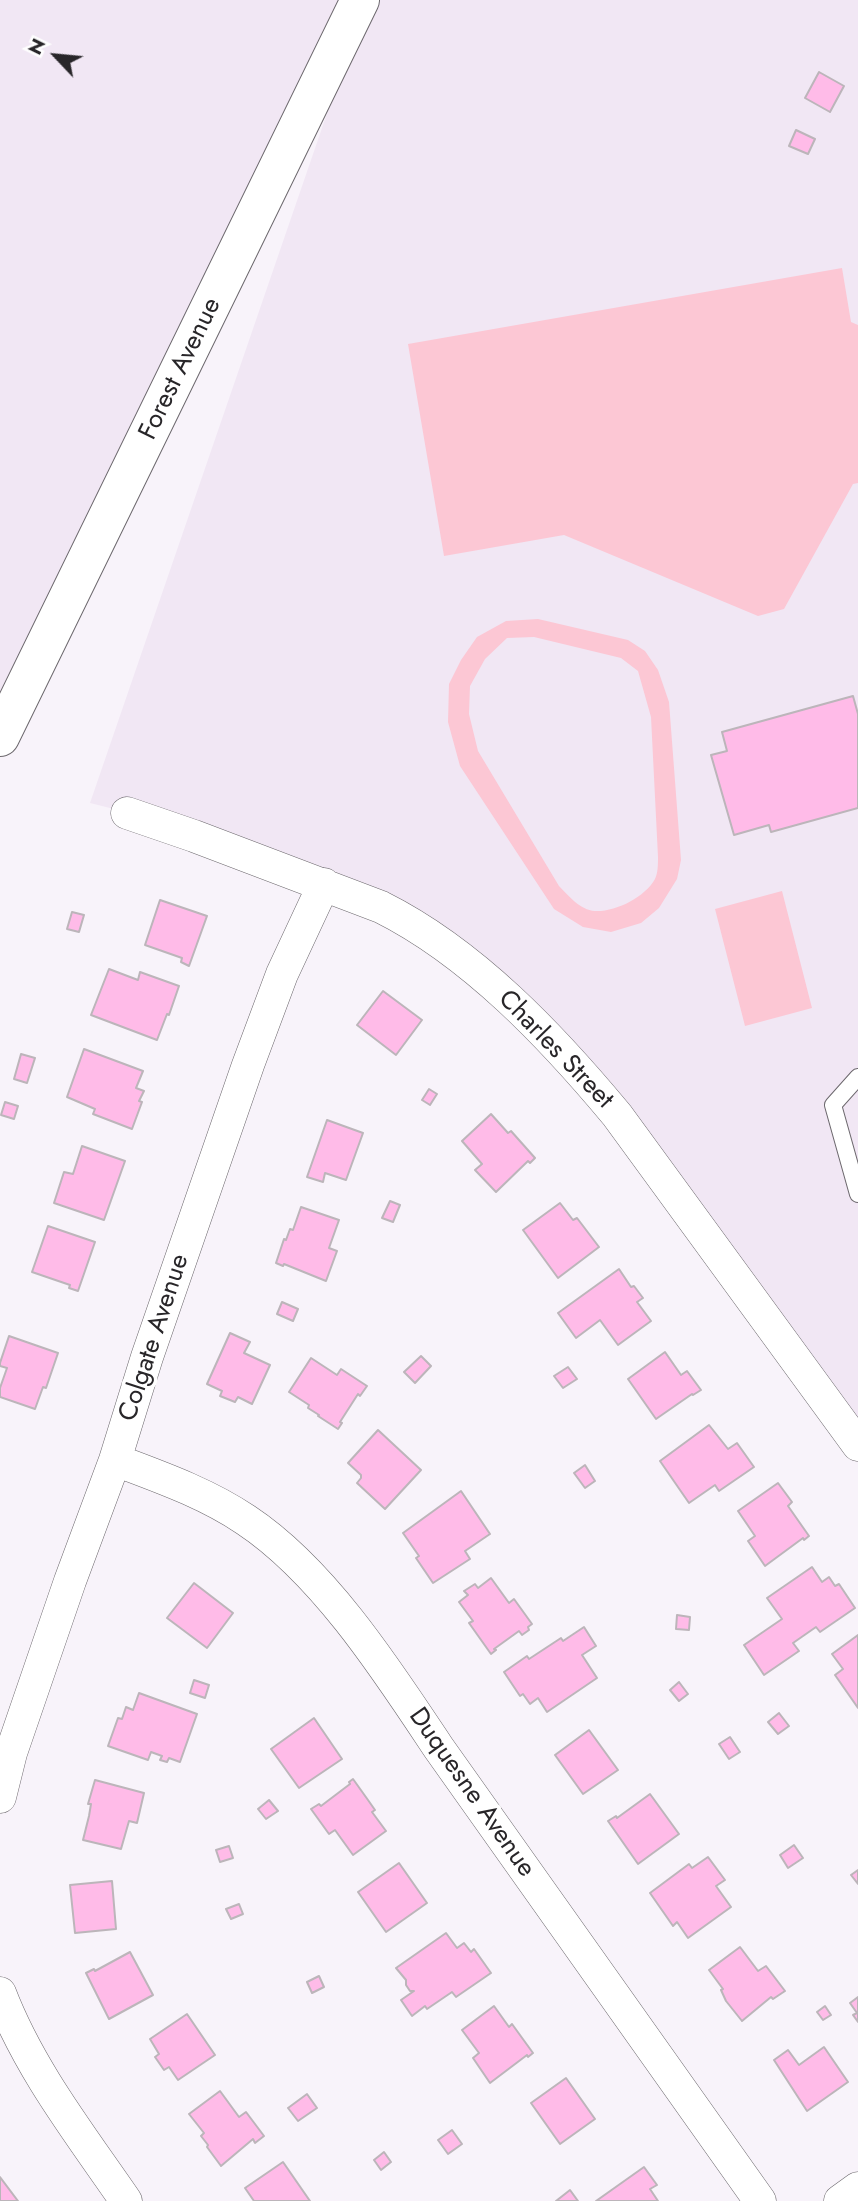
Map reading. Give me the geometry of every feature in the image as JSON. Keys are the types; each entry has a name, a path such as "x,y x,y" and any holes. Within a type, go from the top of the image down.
{"main road":[{"name":"Forest Avenue","path":"0,737 360,0"}],"street":[{"name":"Charles Street","path":"127,813 381,907 411,922 458,955 530,1019 575,1065 617,1115 858,1444"},
{"name":"Colgate Avenue","path":"0,1797 11,1753 115,1460 248,1065 282,974 324,884"},
{"name":"Duquesne Avenue","path":"115,1460 208,1497 247,1520 286,1551 329,1595 402,1692 760,2201"},
{"path":"0,1993 10,2019 43,2082 126,2201"},
{"path":"840,2201 858,2188"}],"lane":[{"path":"858,1077 833,1105 858,1194"}],"shaded area":[{"path":"0,0 360,0 0,737"},
{"path":"366,0 858,0 858,1446 502,985 249,843 90,803"},
{"path":"842,268 851,322 858,325 858,483 853,484 784,609 758,616 564,535 444,556 408,344"},
{"path":"538,619 628,640 645,651 658,670 669,702 681,860 677,879 659,908 641,923 611,932 583,927 554,909 460,766 448,722 449,684 477,637 506,621","holes":["534,637 621,658 638,671 651,717 658,868 650,886 637,897 621,906 595,911 580,905 559,886 478,751 469,714 470,686 485,659 507,638"]},
{"path":"782,891 812,1008 745,1026 715,909"}],"building":[{"path":"819,72 844,86 830,112 805,98"},
{"path":"796,130 815,139 808,154 789,146"},
{"path":"853,696 858,714 858,808 771,832 769,825 734,835 711,755 727,751 722,732"},
{"path":"160,900 207,916 189,966 181,962 182,958 145,945"},
{"path":"72,912 84,915 79,932 67,929"},
{"path":"109,969 138,980 140,972 179,986 157,1040 91,1015"},
{"path":"383,991 422,1020 396,1055 357,1025"},
{"path":"84,1049 143,1071 136,1088 144,1091 139,1101 142,1102 132,1129 93,1114 95,1109 67,1097"},
{"path":"21,1054 35,1058 27,1083 14,1079"},
{"path":"429,1089 437,1094 430,1105 422,1100"},
{"path":"5,1102 18,1106 14,1119 1,1115"},
{"path":"491,1114 508,1133 511,1131 535,1158 530,1163 528,1161 496,1192 475,1170 482,1164 462,1141"},
{"path":"327,1120 363,1133 346,1180 325,1173 323,1182 307,1177"},
{"path":"82,1146 125,1161 104,1220 54,1203 64,1172 73,1174"},
{"path":"390,1201 400,1205 393,1222 382,1218"},
{"path":"560,1203 573,1220 577,1218 599,1247 558,1278 523,1230"},
{"path":"301,1207 339,1220 329,1248 337,1251 326,1281 276,1263 284,1239 286,1240 290,1229 293,1230"},
{"path":"48,1226 95,1242 78,1291 69,1288 70,1285 32,1272"},
{"path":"619,1269 631,1287 634,1286 643,1298 637,1302 651,1321 618,1345 600,1320 576,1338 558,1313"},
{"path":"282,1302 298,1309 293,1321 277,1314"},
{"path":"230,1333 250,1342 244,1353 270,1365 252,1404 238,1397 235,1402 220,1396 222,1391 207,1384"},
{"path":"9,1336 58,1353 46,1388 43,1387 35,1409 0,1397 0,1388 7,1368 0,1366 0,1363"},
{"path":"665,1352 681,1375 687,1371 701,1390 656,1419 628,1379"},
{"path":"421,1356 431,1366 415,1383 404,1372"},
{"path":"311,1358 337,1375 341,1369 367,1386 360,1396 358,1394 338,1429 289,1392"},
{"path":"568,1367 577,1379 563,1388 554,1376"},
{"path":"709,1425 728,1449 737,1443 754,1467 719,1491 715,1485 689,1503 660,1461"},
{"path":"378,1430 421,1470 385,1509 357,1483 361,1475 348,1463"},
{"path":"585,1465 595,1481 585,1488 574,1473"},
{"path":"778,1483 792,1502 788,1506 809,1536 765,1566 748,1541 755,1536 738,1511"},
{"path":"461,1491 490,1534 465,1551 470,1559 433,1583 403,1533"},
{"path":"812,1567 822,1582 829,1577 835,1586 839,1584 855,1608 820,1632 816,1627 793,1643 799,1651 764,1675 744,1645 782,1619 767,1598"},
{"path":"491,1578 509,1603 514,1599 532,1624 528,1627 529,1630 522,1635 519,1631 491,1654 469,1623 473,1621 459,1602 468,1595 464,1591 475,1584 478,1588"},
{"path":"194,1583 233,1613 207,1648 167,1618"},
{"path":"677,1615 690,1617 689,1630 676,1629"},
{"path":"584,1627 596,1646 582,1655 597,1678 547,1712 538,1698 530,1704 523,1694 520,1696 504,1672 527,1656 529,1659"},
{"path":"858,1635 858,1708 835,1675 843,1669 832,1654"},
{"path":"194,1680 209,1685 205,1698 190,1693"},
{"path":"679,1682 688,1694 679,1701 670,1690"},
{"path":"139,1693 197,1714 180,1762 169,1758 167,1762 160,1760 162,1756 151,1752 148,1760 108,1746 118,1718 122,1719 126,1707 133,1710"},
{"path":"779,1713 789,1726 778,1734 768,1722"},
{"path":"314,1718 342,1759 299,1788 271,1749"},
{"path":"589,1730 618,1770 583,1794 555,1755"},
{"path":"730,1737 740,1752 729,1759 719,1744"},
{"path":"353,1779 386,1831 353,1855 335,1830 329,1834 311,1809 319,1804 321,1806"},
{"path":"95,1780 144,1793 137,1823 129,1821 121,1849 83,1840 91,1804 88,1804"},
{"path":"650,1794 679,1834 638,1864 608,1821 616,1816 617,1818"},
{"path":"269,1800 278,1811 266,1819 258,1809"},
{"path":"794,1845 803,1858 788,1868 780,1855"},
{"path":"229,1846 233,1858 220,1862 216,1850"},
{"path":"708,1857 725,1880 716,1886 731,1907 688,1938 677,1922 673,1926 650,1893 689,1864 692,1868"},
{"path":"399,1863 427,1903 386,1932 358,1892"},
{"path":"858,1870 858,1884 851,1875"},
{"path":"112,1881 116,1929 75,1933 70,1885"},
{"path":"239,1904 243,1914 231,1919 226,1909"},
{"path":"446,1933 457,1948 464,1943 471,1952 474,1949 491,1973 456,1997 452,1992 412,2016 401,2000 414,1991 410,1991 406,1980 396,1968"},
{"path":"740,1947 758,1971 766,1966 785,1991 773,1999 771,1997 742,2021 726,2001 721,1990 723,1989 709,1970"},
{"path":"130,1952 153,1995 109,2019 86,1973"},
{"path":"319,1976 324,1987 312,1993 307,1982"},
{"path":"858,1997 858,2022 853,2015 857,2013 850,2003"},
{"path":"494,2006 509,2027 512,2024 533,2053 490,2083 473,2058 479,2053 462,2030"},
{"path":"825,2006 831,2015 823,2020 817,2012"},
{"path":"187,2014 215,2055 178,2080 169,2067 164,2070 155,2057 159,2054 150,2039"},
{"path":"824,2047 848,2082 807,2111 774,2060 788,2050 799,2065"},
{"path":"566,2078 595,2119 560,2144 531,2103"},
{"path":"220,2091 239,2117 246,2112 264,2136 255,2143 253,2139 221,2166 201,2136 204,2133 189,2114"},
{"path":"307,2094 317,2108 298,2121 288,2108"},
{"path":"452,2130 462,2144 448,2154 438,2140"},
{"path":"384,2152 391,2162 381,2170 374,2160"},
{"path":"283,2162 310,2201 254,2201 245,2188"},
{"path":"644,2167 657,2185 650,2189 658,2201 596,2201"},
{"path":"0,2177 18,2201 0,2201"},
{"path":"570,2190 578,2201 556,2201"}]}
